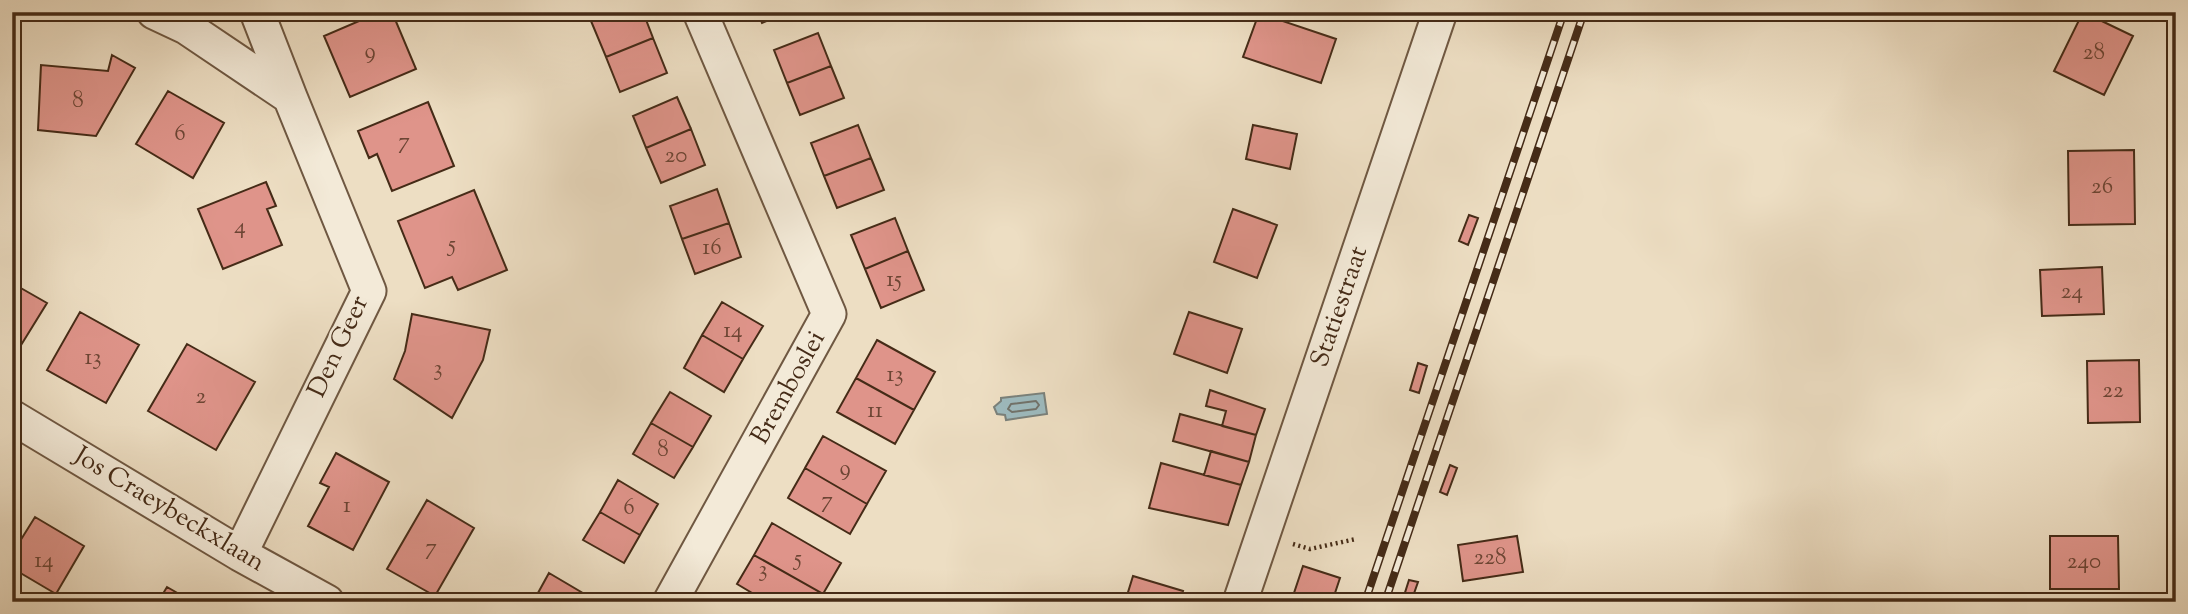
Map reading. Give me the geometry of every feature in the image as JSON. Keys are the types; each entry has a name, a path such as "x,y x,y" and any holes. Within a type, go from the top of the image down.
{"street":[{"path":"154,12 190,20 290,97"},
{"name":"Den Geer","path":"240,554 369,291 257,12"},
{"name":"Bremboslei","path":"670,602 829,314 700,12"},
{"name":"Statiestraat","path":"1240,602 1440,12"},
{"name":"Jos Craeybeckxlaan","path":"12,417 240,554 327,602"}],"path":[{"path":"1262,535 1310,549 1356,539"}],"water":[{"path":"1044,393 1047,414 1006,420 1005,415 997,414 994,407 1001,398"}],"building":[{"path":"380,12 392,12 416,69 350,97 324,36"},
{"path":"613,12 643,12 653,38 606,57 591,21"},
{"path":"758,12 788,12 762,23"},
{"path":"2083,12 2133,36 2104,95 2054,71"},
{"path":"1259,13 1336,39 1321,83 1243,57"},
{"path":"818,33 831,66 787,83 774,50"},
{"path":"653,38 667,73 620,92 606,57"},
{"path":"112,55 135,68 96,136 38,130 41,65 108,71"},
{"path":"831,66 844,98 800,115 787,83"},
{"path":"168,91 224,123 193,178 136,144"},
{"path":"677,97 691,129 646,148 633,116"},
{"path":"428,102 454,166 392,191 377,154 369,158 358,131"},
{"path":"858,125 871,158 824,176 811,143"},
{"path":"1253,125 1297,134 1290,169 1246,159"},
{"path":"691,129 705,165 661,183 646,148"},
{"path":"2134,150 2135,224 2069,225 2068,151"},
{"path":"871,158 884,190 837,208 824,176"},
{"path":"266,182 276,206 267,209 282,245 223,269 198,209"},
{"path":"717,189 729,223 682,239 670,206"},
{"path":"474,190 507,270 458,290 452,277 425,288 398,221"},
{"path":"1233,209 1277,225 1257,278 1214,262"},
{"path":"1469,215 1478,218 1468,245 1459,241"},
{"path":"895,218 908,251 865,269 851,235"},
{"path":"729,223 741,257 695,274 682,239"},
{"path":"908,251 924,290 881,308 865,269"},
{"path":"2102,267 2104,314 2042,316 2040,270"},
{"path":"12,283 47,303 18,350 12,347"},
{"path":"722,302 763,326 743,359 702,335"},
{"path":"80,312 139,345 106,403 47,370"},
{"path":"1189,312 1242,329 1227,373 1174,354"},
{"path":"412,314 490,330 483,360 452,418 394,379 405,351"},
{"path":"702,335 743,359 724,392 684,368"},
{"path":"877,340 935,372 914,410 856,378"},
{"path":"187,344 255,382 216,450 148,411"},
{"path":"2139,360 2140,422 2088,423 2087,361"},
{"path":"1418,363 1427,366 1419,393 1410,390"},
{"path":"856,378 914,410 895,444 837,412"},
{"path":"1210,390 1265,409 1256,435 1222,426 1226,411 1206,406"},
{"path":"670,392 711,416 693,447 651,423"},
{"path":"1180,414 1256,435 1249,462 1173,441"},
{"path":"651,423 693,447 674,478 633,454"},
{"path":"823,436 886,471 867,504 805,468"},
{"path":"1211,451 1249,462 1241,485 1204,475"},
{"path":"336,453 389,482 353,550 308,526 329,487 320,483"},
{"path":"1161,463 1241,485 1228,525 1149,508"},
{"path":"1450,465 1457,468 1447,495 1440,492"},
{"path":"805,468 867,504 850,534 788,498"},
{"path":"618,480 658,504 640,535 600,512"},
{"path":"427,500 474,528 435,596 387,569"},
{"path":"600,512 640,535 624,563 583,540"},
{"path":"35,517 84,546 56,594 12,568 12,554"},
{"path":"772,523 841,563 823,594 754,555"},
{"path":"1517,536 1523,572 1463,581 1458,545"},
{"path":"2050,536 2118,536 2119,589 2050,589"},
{"path":"754,555 823,594 819,602 767,602 737,584"},
{"path":"1303,566 1340,578 1332,602 1291,602"},
{"path":"549,573 598,602 533,602"},
{"path":"1133,576 1183,591 1179,602 1125,602"},
{"path":"1409,580 1418,582 1411,602 1402,602"},
{"path":"167,587 193,602 158,602"}],"railway":[{"path":"1365,602 1564,12"},
{"path":"1385,602 1584,12"}]}
